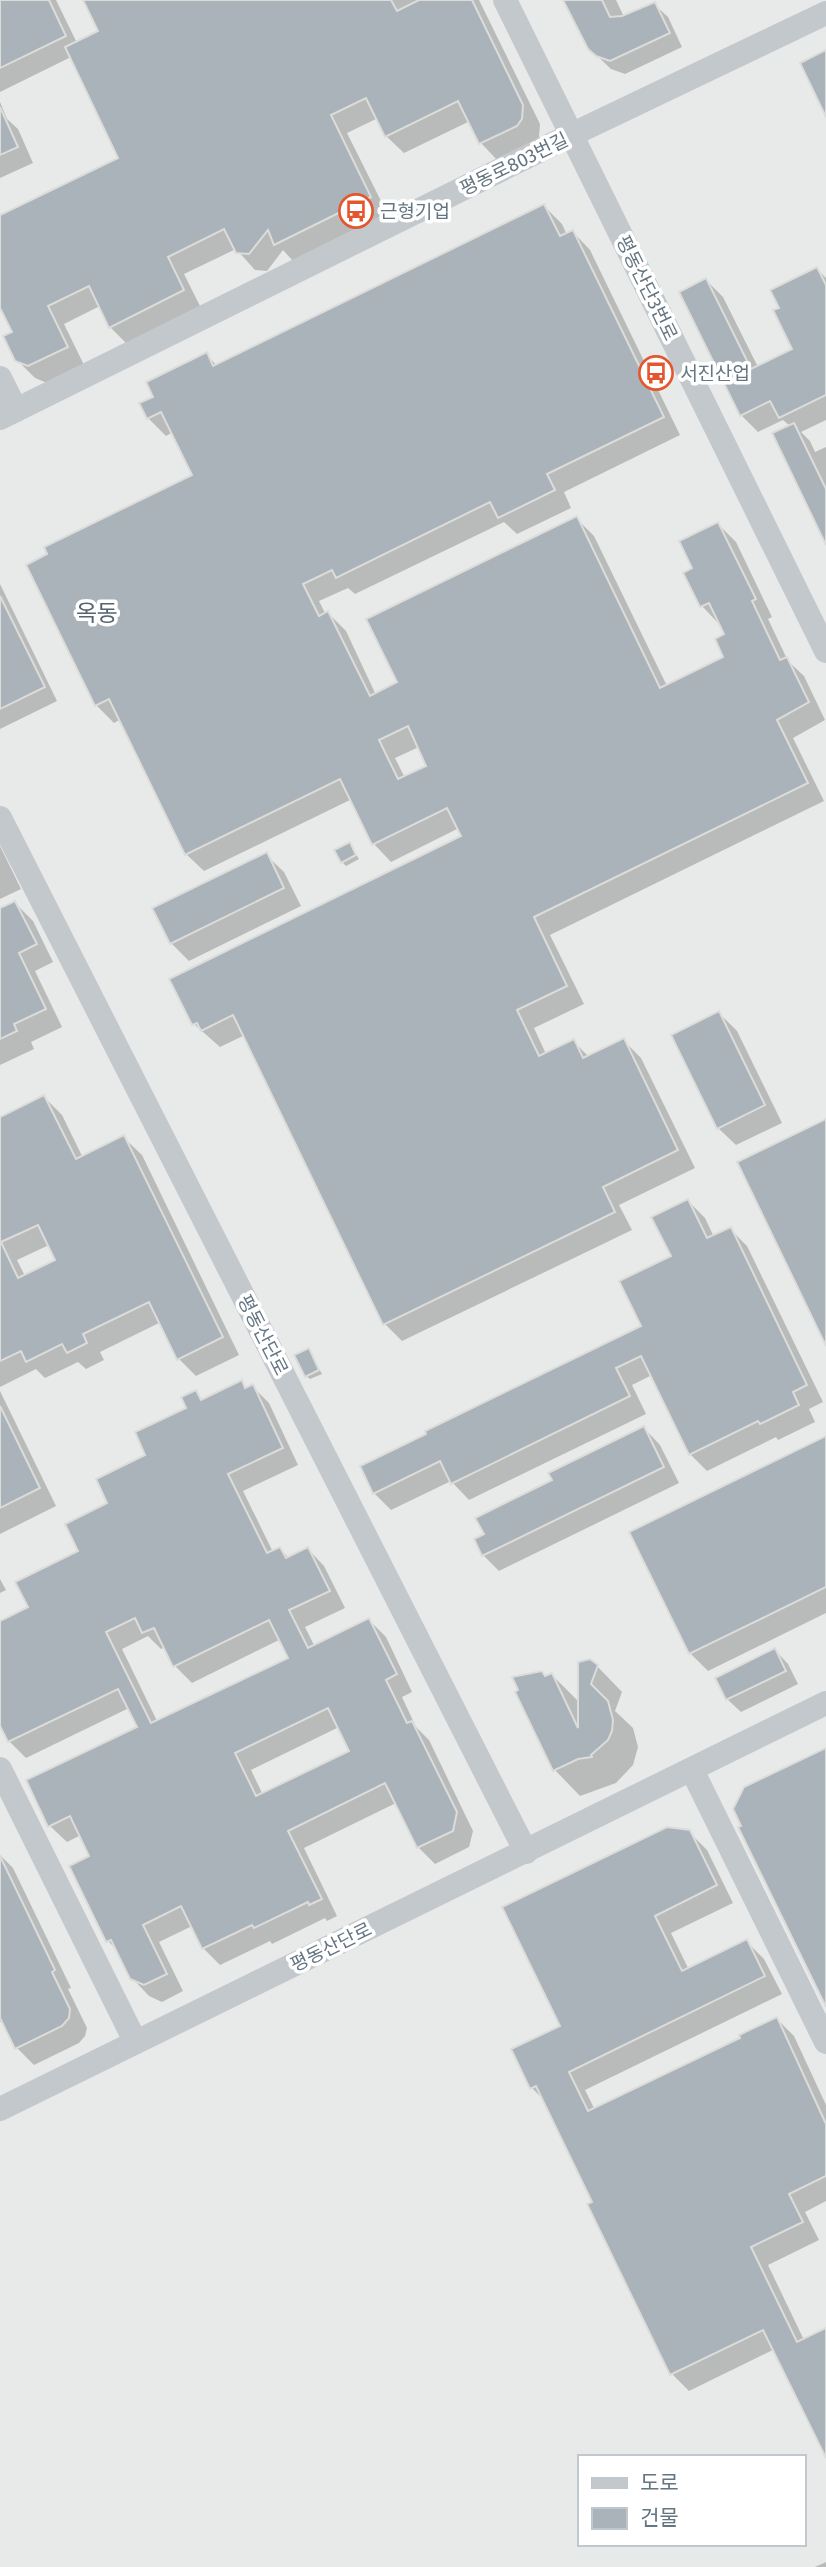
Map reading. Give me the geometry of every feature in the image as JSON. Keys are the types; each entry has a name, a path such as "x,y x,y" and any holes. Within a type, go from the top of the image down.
{"street":[{"name":"평동산단3번로","path":"505,0 826,651"},
{"name":"평동로803번길","path":"0,378 8,414 571,135 826,13"},
{"name":"평동산단로","path":"0,818 526,1852"},
{"name":"평동산단로","path":"0,2109 826,1703"},
{"path":"0,1769 135,2041"},
{"path":"692,1770 826,2042"}],"shaded area":[{"path":"0,0 826,0 826,2567 0,2567"}],"building":[{"path":"0,0 49,0 66,36 0,68"},
{"path":"83,0 391,0 397,11 419,0 472,0 523,105 522,119 517,126 479,144 458,101 385,137 366,98 331,115 371,197 274,245 268,230 249,254 236,253 224,229 168,257 184,290 109,328 89,286 48,306 68,347 28,366 15,361 3,336 12,332 0,308 0,215 118,158 65,47 98,31"},
{"path":"563,0 602,0 610,17 622,16 655,2 670,33 610,61 596,56 588,49"},
{"path":"826,50 826,117 800,63"},
{"path":"0,107 18,147 0,155"},
{"path":"544,204 560,236 573,230 664,417 547,474 555,490 498,518 490,502 336,578 332,570 303,584 319,616 328,611 370,696 397,682 366,619 577,516 660,688 723,657 715,639 724,634 709,603 700,607 683,573 692,568 679,541 718,522 756,599 752,601 780,660 787,657 809,702 777,720 808,783 534,917 567,986 517,1010 539,1056 574,1039 583,1058 624,1038 678,1150 603,1187 615,1212 383,1325 233,1015 201,1031 197,1023 192,1025 169,979 461,836 447,808 372,845 340,779 185,855 109,699 95,706 26,565 47,554 44,547 192,475 161,412 147,419 139,403 153,397 146,382 207,352 213,366","holes":["408,726 426,766 398,779 379,740"]},
{"path":"817,267 826,285 826,395 779,418 770,401 740,416 679,292 706,278 751,369 792,349 773,310 779,308 770,290"},
{"path":"794,423 826,489 826,545 772,433"},
{"path":"0,596 45,687 0,709"},
{"path":"350,842 356,855 341,863 334,850"},
{"path":"267,852 284,888 170,944 152,908"},
{"path":"15,901 37,944 19,953 46,1009 14,1024 17,1031 0,1039 0,908"},
{"path":"719,1011 765,1105 717,1129 671,1035"},
{"path":"44,1095 76,1159 124,1135 223,1337 177,1360 149,1302 83,1334 87,1343 67,1353 62,1344 26,1362 21,1351 0,1361 0,1117","holes":["38,1225 55,1260 18,1278 1,1242"]},
{"path":"826,1119 826,1346 737,1162"},
{"path":"688,1199 707,1238 731,1227 807,1385 793,1392 799,1405 760,1424 758,1421 689,1455 641,1356 616,1368 630,1396 451,1484 440,1461 373,1494 360,1466 426,1434 425,1431 641,1326 619,1281 671,1256 651,1217"},
{"path":"309,1348 319,1370 305,1377 294,1355"},
{"path":"242,1380 245,1388 253,1384 283,1448 228,1474 267,1553 280,1547 286,1558 308,1547 330,1591 289,1610 308,1648 369,1618 397,1674 386,1680 407,1723 412,1721 457,1812 453,1831 417,1848 385,1783 288,1831 322,1899 309,1905 308,1902 254,1928 252,1925 202,1949 181,1906 143,1925 167,1974 144,1985 130,1979 111,1940 106,1942 69,1866 89,1856 70,1816 48,1827 26,1780 137,1727 118,1689 8,1742 0,1726 0,1621 28,1607 15,1582 78,1551 65,1524 107,1503 96,1479 145,1455 135,1432 186,1408 181,1397 196,1390 201,1400","holes":["135,1618 142,1633 154,1628 173,1667 269,1620 288,1658 151,1723 106,1632","328,1708 349,1751 256,1796 235,1753"]},
{"path":"0,1406 40,1488 0,1508"},
{"path":"644,1426 664,1467 482,1556 474,1539 484,1534 475,1518 552,1480 548,1473"},
{"path":"826,1436 826,1587 689,1654 629,1532"},
{"path":"775,1648 786,1671 726,1700 715,1678"},
{"path":"590,1659 598,1665 591,1684 608,1701 613,1720 612,1731 608,1740 592,1757 578,1759 553,1771 515,1692 518,1690 512,1677 542,1671 545,1676 552,1673 578,1728 578,1662"},
{"path":"826,1748 826,2007 738,1827 741,1826 733,1809 744,1787"},
{"path":"667,1827 690,1830 717,1885 655,1916 682,1971 747,1939 765,1976 569,2072 588,2111 740,2038 739,2035 777,2017 826,2124 826,2176 789,2194 803,2222 751,2247 797,2342 826,2328 826,2458 763,2330 670,2375 587,2204 592,2202 536,2086 530,2089 511,2049 560,2026 502,1907"},
{"path":"0,1856 55,1970 52,1972 70,2009 69,2018 62,2026 15,2049 0,2018"}],"place":[{"name":"근형기업","path":"356,211"},
{"name":"서진산업","path":"656,373"}],"district":[{"name":"옥동","path":"97,613"}]}
